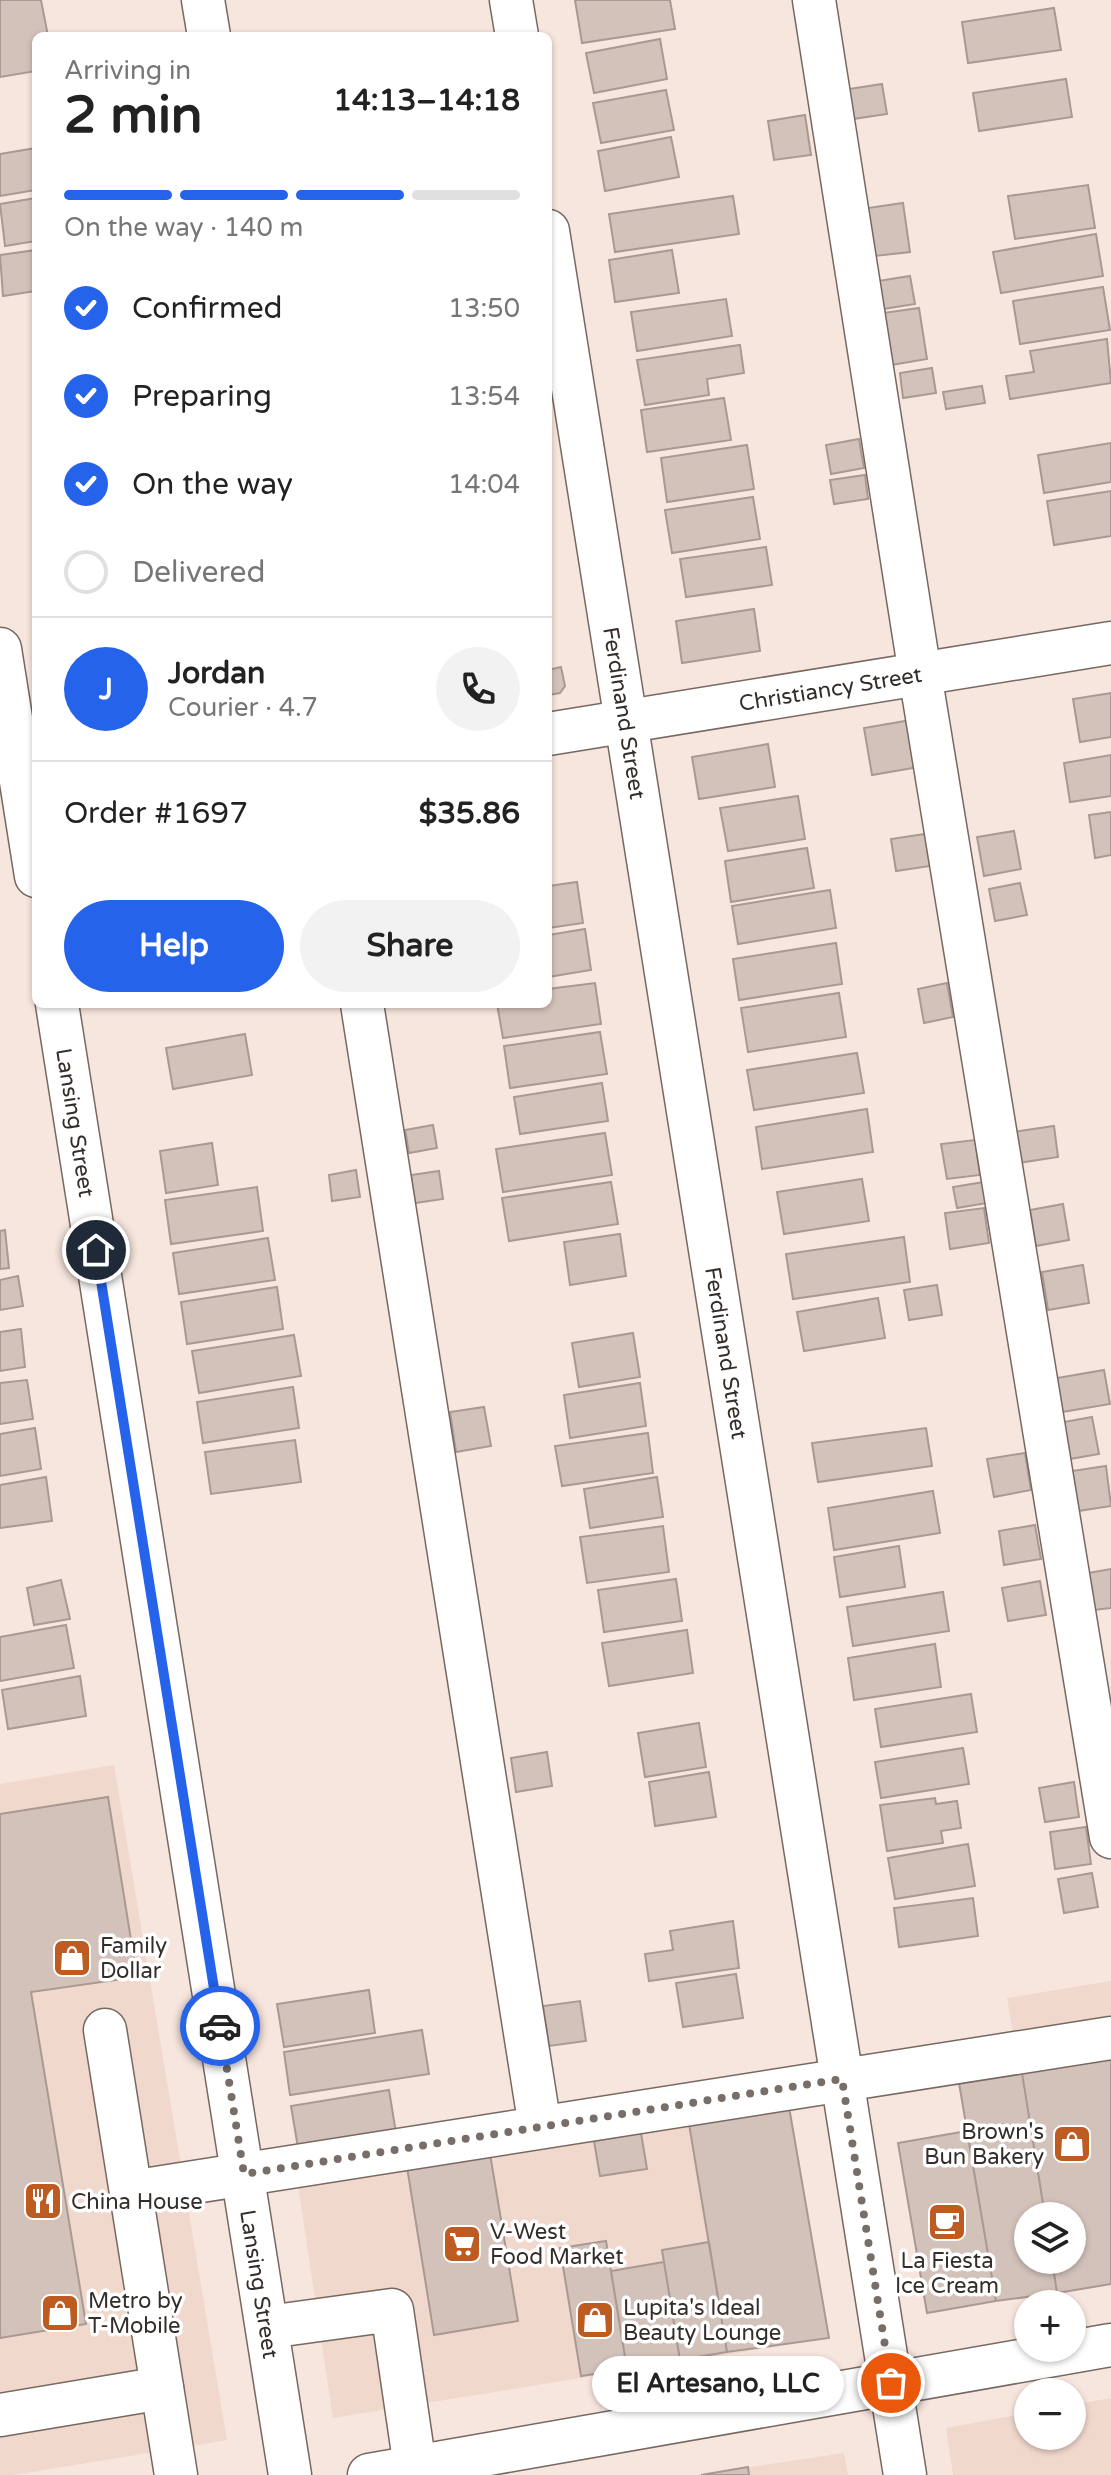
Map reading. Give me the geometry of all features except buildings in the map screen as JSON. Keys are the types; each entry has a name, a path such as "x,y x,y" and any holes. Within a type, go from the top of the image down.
{"street":[{"path":"203,0 208,32"},
{"path":"511,0 516,32"},
{"path":"814,0 920,674 1111,1837"},
{"name":"Ferdinand Street","path":"552,256 905,2475"},
{"name":"Christiancy Street","path":"552,733 1111,643"},
{"path":"0,649 21,821 32,861"},
{"name":"Lansing Street","path":"58,1008 290,2475"},
{"path":"363,1008 540,2127"},
{"path":"105,2030 176,2475"},
{"path":"131,2192 1111,2038"},
{"path":"268,2327 392,2310 415,2467"},
{"path":"369,2475 1111,2345"},
{"path":"0,2415 162,2388"}],"shaded area":[{"path":"114,1765 227,2440 0,2475 0,1784"},
{"name":"Brown's Bun Bakery","path":"1111,1981 1111,2284 1057,2290 1054,2274 1086,2274 1086,2202 1042,2202 1007,1998"},
{"path":"789,2100 829,2338 333,2418 297,2178"},
{"path":"1111,2398 1111,2475 953,2475 946,2428 1014,2416 1014,2450 1086,2450 1086,2402"},
{"path":"844,2453 848,2475 697,2475"}],"way so far":[{"path":"220,2026 244,2174 842,2079 891,2383"}],"place":[{"name":"Family Dollar","path":"72,1958"},
{"name":"Brown's Bun Bakery","path":"1072,2144"},
{"name":"China House","path":"43,2201"},
{"name":"La Fiesta Ice Cream","path":"947,2222"},
{"name":"V-West Food Market","path":"462,2244"},
{"name":"Metro by T-Mobile","path":"60,2313"},
{"name":"Lupita's Ideal Beauty Lounge","path":"595,2320"},
{"name":"El Artesano, LLC","path":"891,2383"}],"route":[{"path":"96,1250 220,2026"}]}
